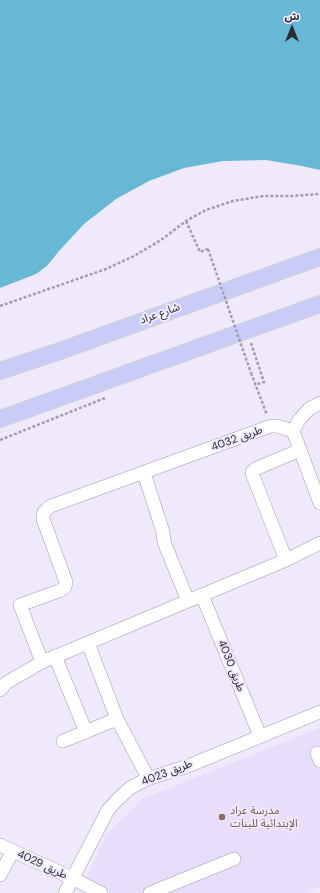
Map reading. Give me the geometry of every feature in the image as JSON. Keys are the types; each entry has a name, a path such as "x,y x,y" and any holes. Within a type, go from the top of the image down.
{"main road":[{"name":"شارع عراد","path":"0,371 320,257"},
{"path":"0,419 320,304"}],"street":[{"path":"319,498 293,431 299,420 320,402"},
{"name":"طريق 4032","path":"42,662 20,605 59,591 65,587 66,582 43,519 44,512 51,506 271,426 277,426 293,431"},
{"path":"286,560 252,472 255,469 300,450"},
{"path":"144,473 163,532 164,542 188,601"},
{"path":"0,690 6,683 55,656 286,560 320,543"},
{"name":"طريق 4030","path":"202,595 260,736"},
{"path":"88,643 117,719 147,779"},
{"path":"55,656 86,732"},
{"name":"طريق 4023","path":"65,893 108,810 130,788 147,779 188,766 320,712"},
{"path":"62,741 117,719"},
{"name":"طريق 4029","path":"0,845 101,893"},
{"name":"طريق 4029","path":"0,875 13,851"},
{"path":"150,893 234,860"}],"path":[{"path":"0,306 106,269 134,256 161,240 186,220 206,210 234,201 262,196 320,194"},
{"path":"186,220 200,252 208,250 255,385 271,426"},
{"path":"250,340 264,382 255,385"}],"shaded area":[{"name":"مدرسة عراد الإبتدائية للبنات","path":"320,728 320,886 304,893 86,893 90,884 87,877 106,835 142,799"}],"water":[{"path":"0,0 320,0 320,170 266,160 223,161 184,168 149,181 116,199 84,224 47,266 36,274 0,288"}],"place":[{"name":"مدرسة عراد الإبتدائية للبنات","path":"222,817"}]}
